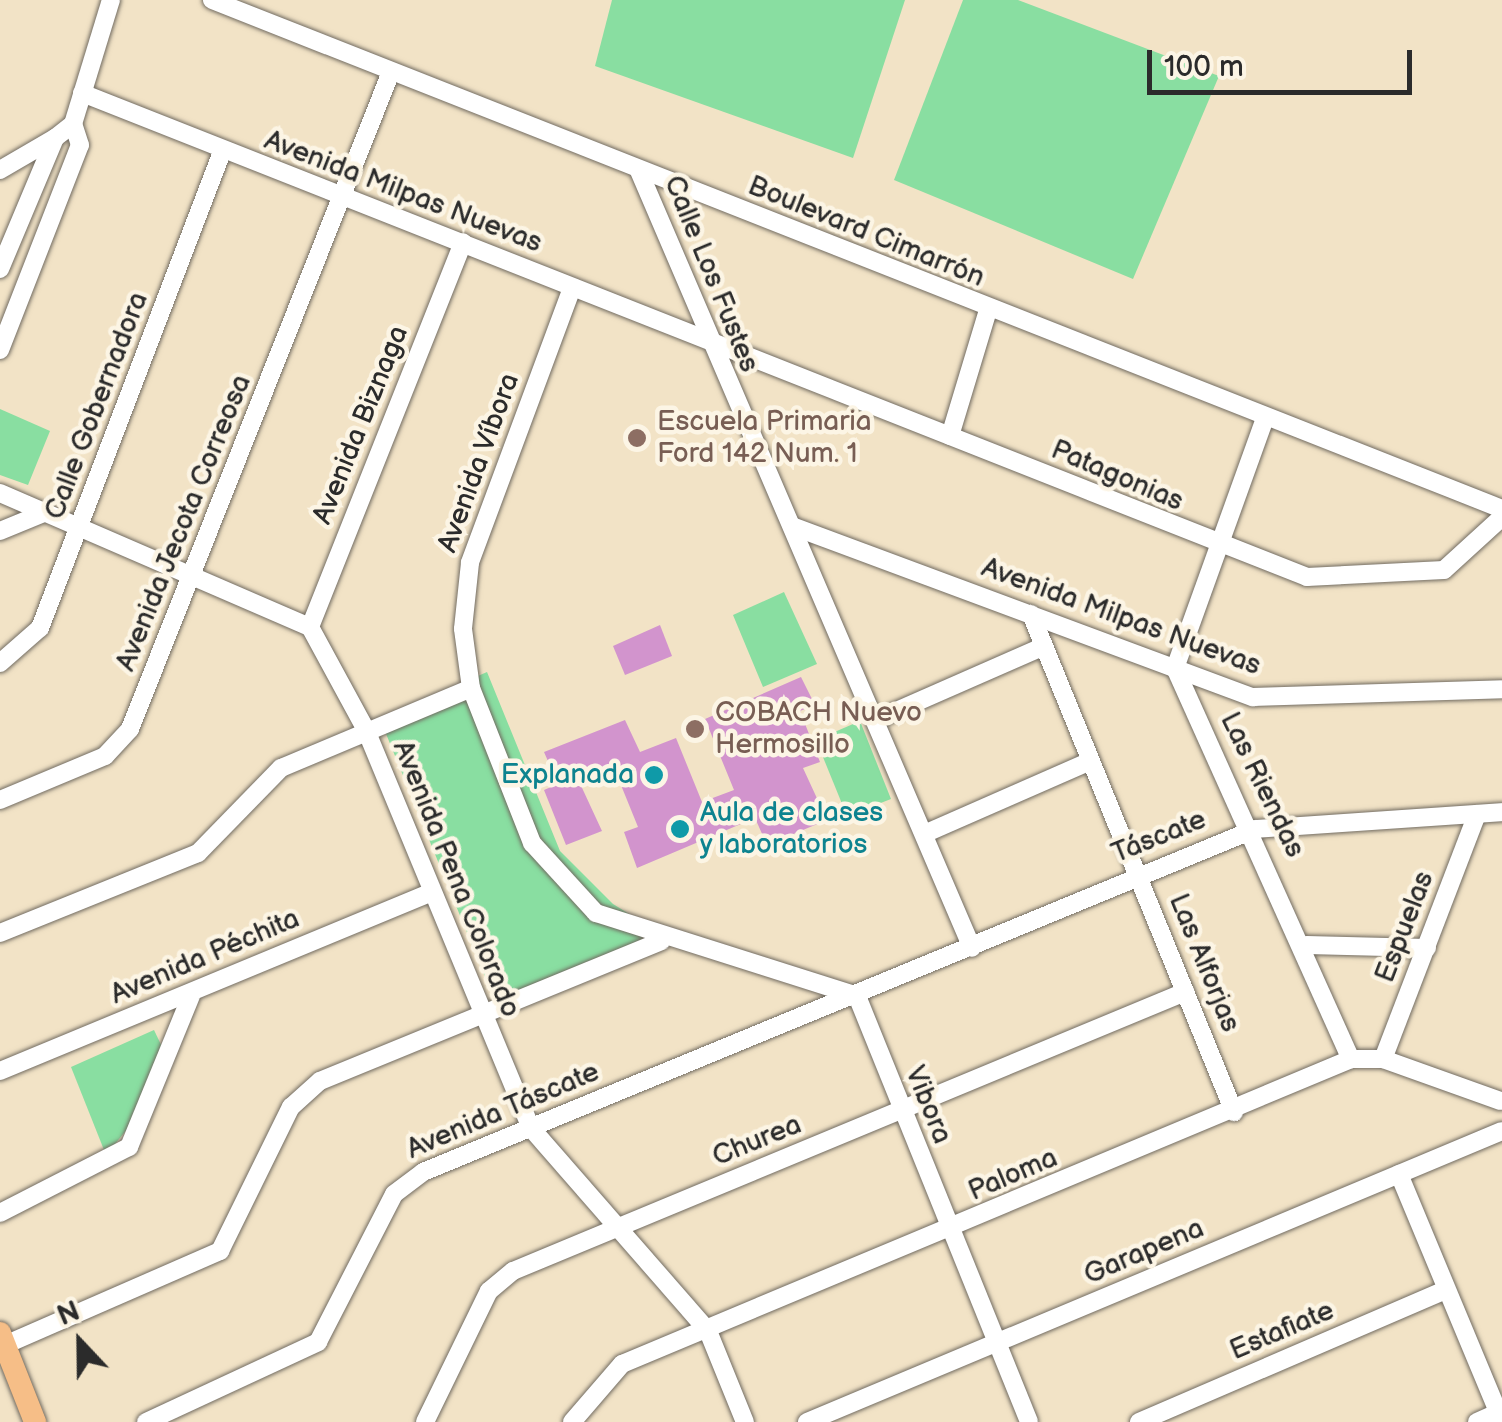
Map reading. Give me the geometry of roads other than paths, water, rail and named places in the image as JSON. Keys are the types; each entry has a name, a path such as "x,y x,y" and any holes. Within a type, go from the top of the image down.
{"main road":[{"path":"2,1339 35,1422"}],"street":[{"path":"0,350 80,145 73,124 112,0"},
{"name":"Boulevard Cimarrón","path":"212,0 389,77 639,171 1264,421 1502,509"},
{"name":"Avenida Jecota Correosa","path":"0,800 122,742 194,572 389,77"},
{"name":"Avenida Milpas Nuevas","path":"82,93 222,152 464,242 705,342"},
{"path":"0,170 73,124"},
{"path":"54,138 80,145"},
{"path":"0,269 54,138"},
{"name":"Calle Gobernadora","path":"0,663 40,628 222,152"},
{"name":"Calle Los Fustes","path":"639,171 705,342 878,718 972,948"},
{"name":"Avenida Biznaga","path":"310,627 464,242"},
{"name":"Avenida Víbora","path":"572,288 470,562 462,629 471,688 544,864 596,914 662,940"},
{"path":"950,436 988,310"},
{"name":"Patagonias","path":"705,342 950,436 1217,548 1307,577 1444,570 1502,516"},
{"path":"1174,668 1264,421"},
{"path":"0,493 194,572 310,627"},
{"path":"0,531 46,512"},
{"name":"Avenida Milpas Nuevas","path":"792,526 1174,668 1275,700 1502,689"},
{"name":"Las Alforjas","path":"1031,614 1088,762 1139,874 1234,1112"},
{"name":"Avenida Pena Colorado","path":"310,627 366,730 481,1014 532,1128 622,1225 708,1331 744,1422"},
{"path":"878,718 1042,647"},
{"name":"Las Riendas","path":"1174,668 1255,829 1351,1059"},
{"path":"0,933 198,852 221,838 258,784 366,730 471,688"},
{"path":"924,834 1088,762"},
{"name":"Táscate","path":"857,996 1139,874 1255,829 1502,812"},
{"name":"Espuelas","path":"1383,1059 1477,814"},
{"name":"Avenida Péchita","path":"0,1071 191,996 432,892"},
{"path":"2,1339 206,1262 231,1237 304,1092 662,940 857,996"},
{"path":"1306,945 1427,948"},
{"name":"Churea","path":"424,1422 501,1279 622,1225 1186,992"},
{"path":"0,1212 129,1147 191,996"},
{"name":"Vibora","path":"857,996 900,1112 1029,1422"},
{"name":"Avenida Táscate","path":"146,1422 303,1354 330,1326 402,1184 857,996"},
{"name":"Paloma","path":"572,1422 609,1372 952,1232 1351,1059 1383,1059 1501,1101"},
{"name":"Garapena","path":"807,1422 1502,1131"},
{"path":"1399,1174 1501,1415 1477,1422"},
{"name":"Estafiate","path":"1139,1422 1446,1290"}],"place":[{"name":"Escuela Primaria Ford 142 Num. 1","path":"637,438"},
{"name":"COBACH Nuevo Hermosillo","path":"695,729"},
{"name":"Explanada","path":"654,775"},
{"name":"Aula de clases y laboratorios","path":"680,829"}]}
